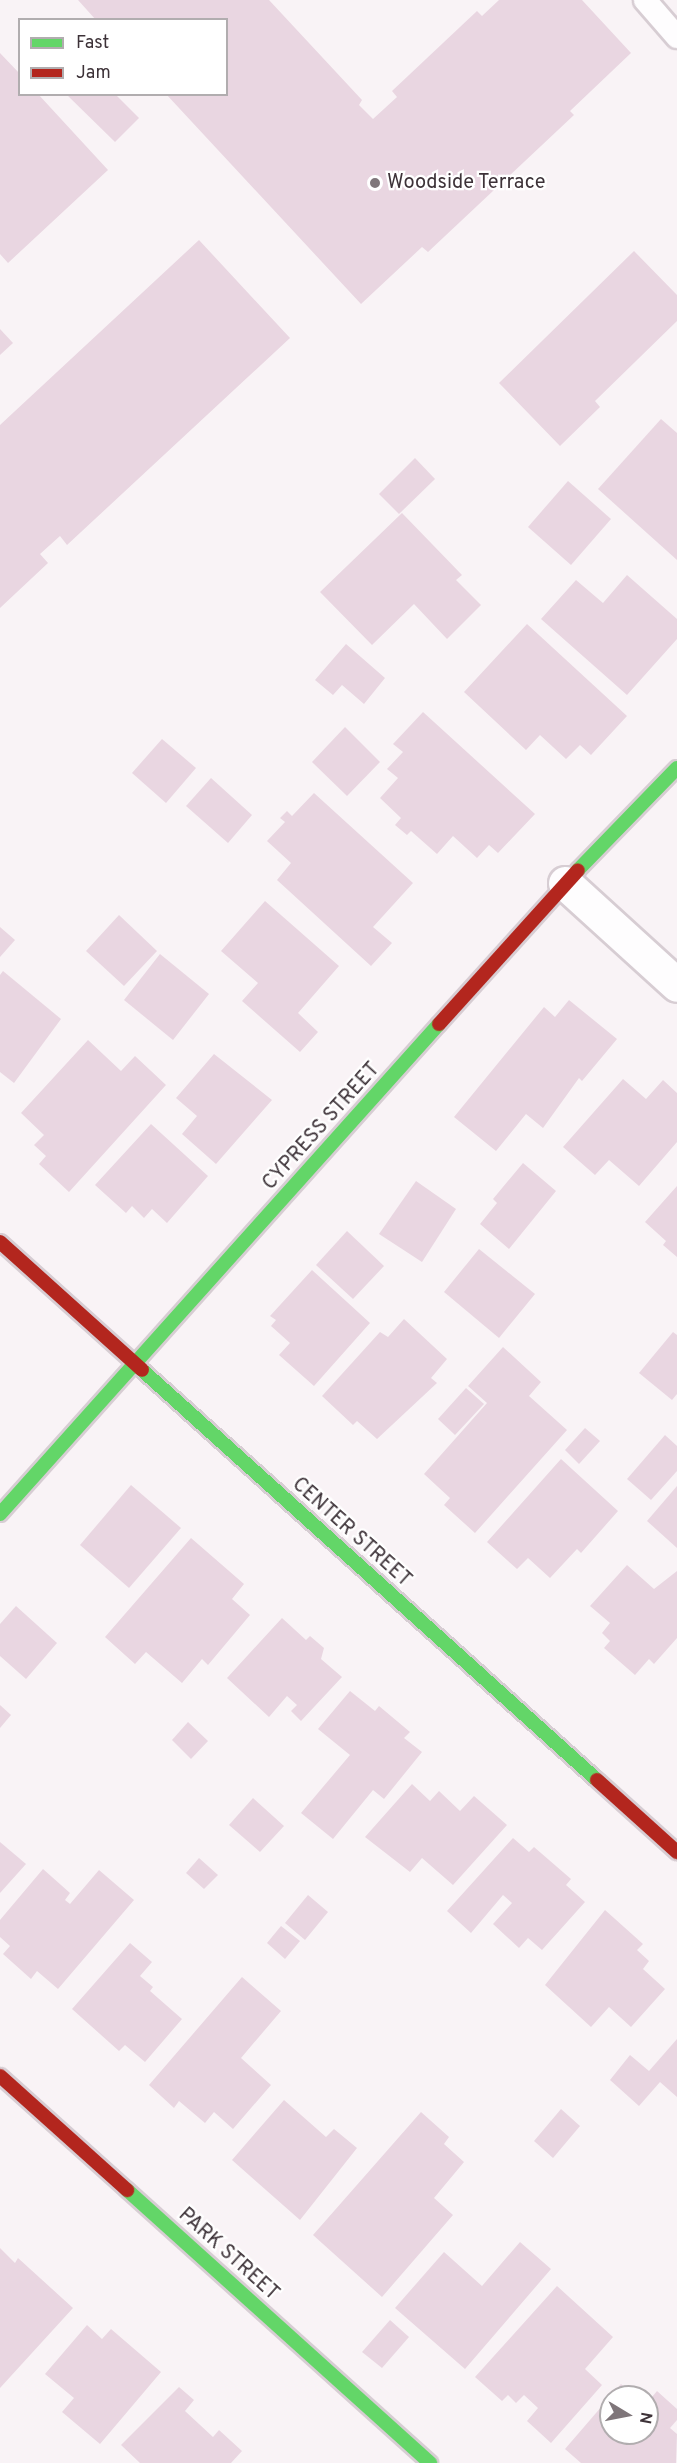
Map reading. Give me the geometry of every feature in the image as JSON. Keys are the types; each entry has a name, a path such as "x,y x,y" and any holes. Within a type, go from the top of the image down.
{"street":[{"name":"CYPRESS STREET","path":"0,1514 136,1365 565,883 677,768"},
{"path":"565,883 677,985"},
{"name":"CENTER STREET","path":"0,1242 677,1852"},
{"name":"PARK STREET","path":"0,2076 430,2463"}],"lane":[{"path":"645,0 677,37"}],"building":[{"name":"Woodside Terrace","path":"78,0 269,0 362,100 359,105 373,119 397,97 392,91 477,11 482,16 499,0 582,0 631,53 570,111 574,115 428,252 422,247 361,304 168,96 228,96 228,18 94,18"},
{"path":"0,53 18,72 18,96 40,96 108,170 8,263 0,254"},
{"path":"68,96 117,96 139,118 115,142"},
{"path":"199,240 290,338 67,545 60,536 40,554 48,563 0,608 0,425"},
{"path":"634,251 677,295 677,321 595,401 600,407 560,446 499,383"},
{"path":"0,329 13,343 0,355"},
{"path":"661,419 677,433 677,560 598,489"},
{"path":"415,458 435,479 399,514 379,494"},
{"path":"568,481 611,519 571,565 528,527"},
{"path":"402,513 462,575 456,580 481,605 447,639 414,604 372,645 320,592"},
{"path":"627,575 677,619 677,639 627,695 541,619 576,580 603,603"},
{"path":"527,624 627,716 591,755 580,745 566,759 540,735 526,750 464,692"},
{"path":"346,644 385,678 364,704 342,685 333,695 315,680"},
{"path":"423,712 535,814 498,853 489,845 477,858 453,836 437,854 411,831 407,835 395,825 401,818 380,798 398,778 387,769 403,752 393,744"},
{"path":"345,727 380,762 347,796 312,762"},
{"path":"162,739 196,768 166,803 132,773"},
{"path":"211,778 252,815 228,843 186,806"},
{"path":"314,793 413,883 373,927 392,943 371,966 277,880 291,863 267,841 285,822 280,818 287,811 292,816"},
{"path":"265,901 339,966 298,1013 318,1032 300,1052 242,1001 258,983 221,951"},
{"path":"119,915 157,951 124,986 86,951"},
{"path":"0,927 15,940 0,957"},
{"path":"160,954 209,994 173,1040 124,1000"},
{"path":"3,971 61,1019 14,1083 0,1072 0,975"},
{"path":"569,1000 617,1039 582,1081 579,1078 543,1128 526,1114 496,1151 454,1117 544,1007 555,1017"},
{"path":"88,1040 121,1071 135,1056 166,1085 69,1192 39,1164 46,1156 34,1145 44,1135 21,1113"},
{"path":"214,1054 272,1100 216,1164 182,1134 197,1116 176,1098"},
{"path":"623,1079 646,1099 663,1080 677,1093 677,1142 639,1186 609,1160 595,1175 563,1147"},
{"path":"151,1124 208,1176 167,1223 152,1209 144,1218 132,1206 126,1213 95,1185"},
{"path":"523,1163 556,1191 509,1249 480,1224 497,1203 493,1199"},
{"path":"416,1181 456,1209 422,1262 379,1234"},
{"path":"677,1186 677,1257 663,1245 666,1241 645,1222"},
{"path":"347,1231 384,1266 353,1299 316,1265"},
{"path":"479,1249 535,1294 499,1338 444,1292"},
{"path":"312,1270 370,1323 314,1386 279,1355 290,1343 271,1326 276,1320 270,1316"},
{"path":"404,1319 447,1359 431,1378 437,1383 377,1439 357,1421 353,1425 322,1396 380,1332 388,1337"},
{"path":"673,1332 677,1335 677,1394 672,1400 639,1373"},
{"path":"503,1347 541,1382 529,1396 567,1430 475,1533 444,1505 450,1498 424,1474 487,1403 468,1386"},
{"path":"466,1388 484,1404 455,1435 438,1419"},
{"path":"585,1428 600,1441 579,1464 565,1450"},
{"path":"665,1435 677,1446 677,1471 651,1500 627,1479"},
{"path":"561,1459 618,1511 581,1553 577,1549 550,1578 528,1558 517,1569 487,1542"},
{"path":"131,1485 181,1528 129,1588 80,1545"},
{"path":"677,1486 677,1548 647,1521"},
{"path":"191,1538 244,1584 232,1599 250,1615 208,1665 202,1659 182,1683 146,1652 135,1664 105,1637"},
{"path":"627,1565 654,1589 677,1571 677,1638 654,1664 649,1659 635,1675 604,1648 610,1641 602,1633 610,1623 590,1606"},
{"path":"16,1606 57,1643 26,1679 0,1656 0,1624"},
{"path":"282,1618 306,1640 310,1636 324,1648 321,1659 342,1677 301,1721 291,1711 297,1705 287,1696 269,1717 227,1678"},
{"path":"350,1691 375,1711 379,1706 410,1732 404,1738 422,1752 384,1799 373,1790 333,1839 301,1813 350,1755 318,1729"},
{"path":"0,1705 11,1715 0,1728"},
{"path":"188,1722 208,1741 191,1759 172,1740"},
{"path":"412,1784 430,1801 439,1791 460,1811 474,1796 507,1825 453,1885 422,1858 410,1872 365,1837"},
{"path":"253,1798 284,1826 260,1852 229,1825"},
{"path":"513,1838 529,1852 534,1847 571,1879 566,1885 585,1902 542,1950 528,1938 519,1948 493,1924 512,1903 503,1895 471,1933 447,1911"},
{"path":"0,1842 26,1864 0,1893"},
{"path":"199,1858 218,1875 204,1889 186,1873"},
{"path":"43,1869 70,1893 65,1900 70,1904 99,1870 134,1900 58,1989 37,1971 31,1979 3,1954 10,1946 0,1937 0,1920"},
{"path":"308,1895 328,1912 305,1940 285,1923"},
{"path":"605,1910 643,1944 637,1950 649,1961 643,1969 665,1989 631,2027 609,2007 591,2027 545,1985"},
{"path":"281,1926 300,1941 285,1959 267,1943"},
{"path":"130,1943 152,1962 140,1976 153,1987 150,1991 182,2019 145,2062 125,2045 119,2051 72,2009"},
{"path":"242,1977 281,2011 241,2058 271,2085 233,2129 214,2112 205,2123 179,2101 174,2108 149,2085"},
{"path":"677,2039 677,2097 660,2082 639,2106 610,2080 630,2055 649,2071"},
{"path":"284,2100 326,2137 334,2129 357,2148 300,2220 232,2160"},
{"path":"561,2109 580,2126 553,2158 534,2141"},
{"path":"421,2112 449,2137 444,2144 464,2162 434,2198 453,2215 382,2297 313,2235"},
{"path":"520,2242 551,2269 465,2369 395,2308 444,2252 482,2286"},
{"path":"0,2248 15,2263 18,2258 73,2308 0,2388"},
{"path":"557,2286 613,2337 585,2369 602,2385 599,2385 599,2388 551,2443 527,2421 538,2408 524,2395 516,2403 508,2395 502,2401 475,2377"},
{"path":"390,2320 409,2337 382,2368 362,2352"},
{"path":"87,2325 102,2339 111,2329 161,2372 100,2444 62,2412 74,2398 45,2374"},
{"path":"179,2387 194,2400 185,2411 213,2437 219,2430 242,2451 231,2463 140,2463 121,2445"},
{"path":"659,2393 677,2409 677,2420 670,2428 677,2434 676,2463 581,2463 565,2449 599,2410 599,2445 659,2445"}],"traffic: fast":[{"path":"578,870 677,768"},
{"path":"0,1514 439,1024"},
{"path":"142,1370 597,1780"},
{"path":"127,2190 430,2463"}],"traffic: jam":[{"path":"439,1024 578,870"},
{"path":"0,1242 142,1370"},
{"path":"597,1780 677,1852"},
{"path":"0,2076 127,2190"}],"place":[{"name":"Woodside Terrace","path":"375,183"}]}
